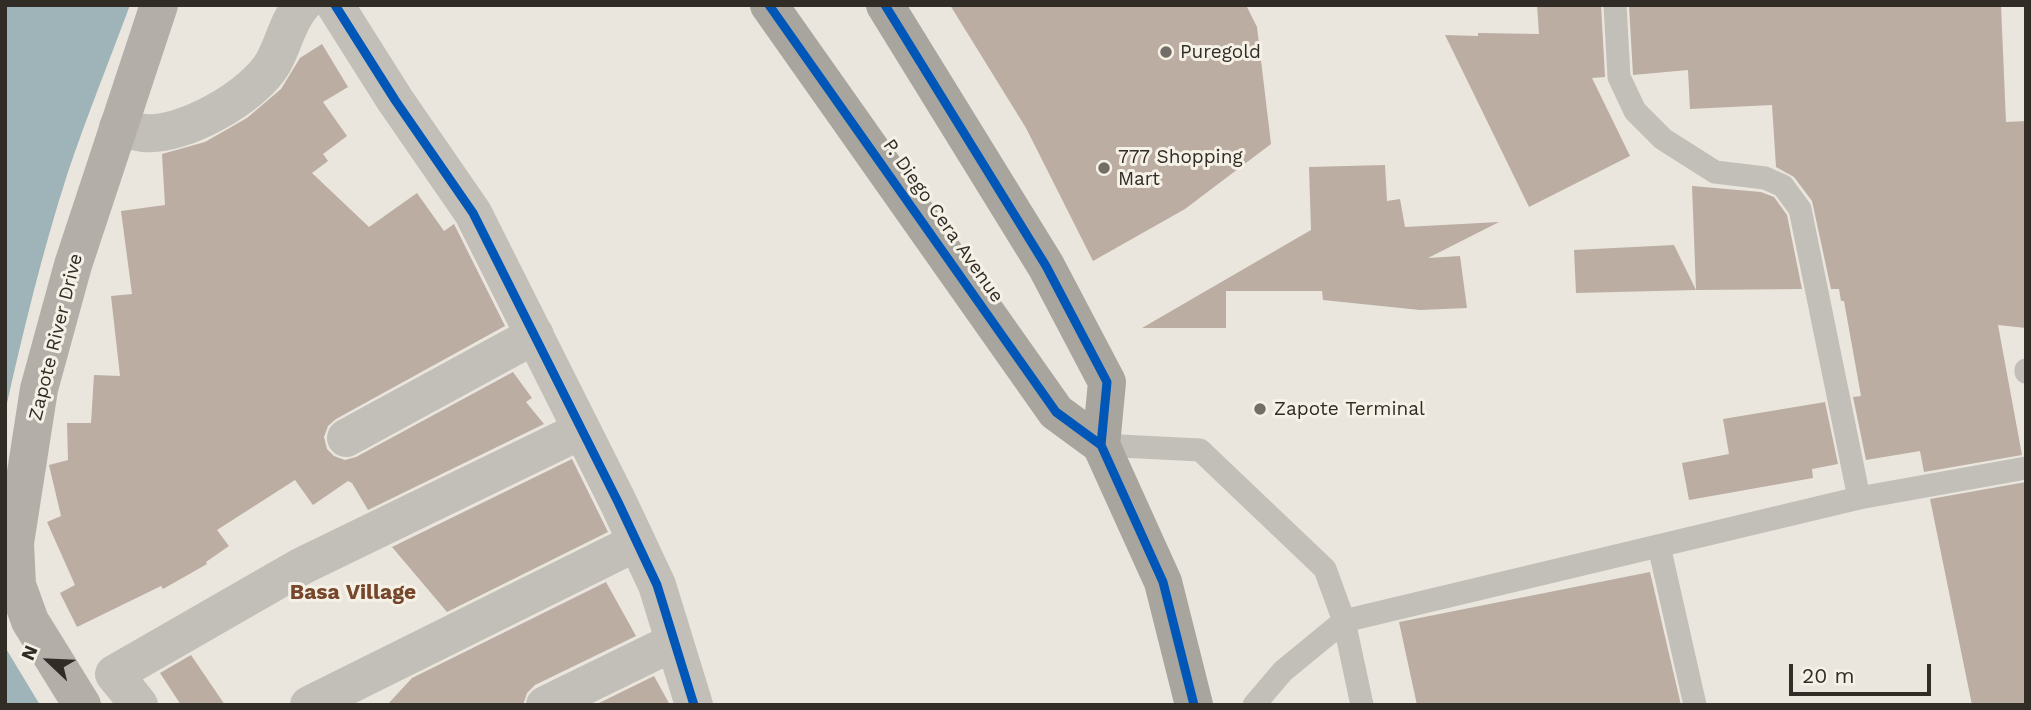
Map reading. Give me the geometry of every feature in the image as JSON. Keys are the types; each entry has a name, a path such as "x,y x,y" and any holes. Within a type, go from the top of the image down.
{"highway":[{"name":"P. Diego Cera Avenue","path":"769,5 1056,412 1101,445 1163,582 1194,705"},
{"name":"P. Diego Cera Avenue","path":"885,5 1046,266 1107,382 1101,445"}],"main road":[{"name":"Zapote River Drive","path":"82,705 30,621 17,585 15,543 39,389 73,265 159,5"}],"street":[{"path":"118,127 146,133 189,124 209,116 250,90 272,65 292,17 302,5"},
{"path":"335,5 395,100 472,213 535,335 657,585 694,705"},
{"path":"346,439 535,335"},
{"path":"139,705 114,674 302,566 582,430"},
{"path":"309,705 636,542"},
{"path":"545,705 674,642"}],"lane":[{"path":"1615,5 1619,77 1635,111 1663,139 1715,172 1765,178 1783,186 1800,209 1859,498"},
{"path":"1101,445 1200,450 1325,569 1344,621 1362,705"},
{"path":"1254,705 1283,671 1344,621 1859,498 2026,468"},
{"path":"1659,546 1695,705"}],"water":[{"path":"5,5 130,5 58,204 33,293 5,412"},
{"path":"5,647 40,705 5,705"}],"building":[{"path":"950,5 1246,5 1257,27 1271,144 1185,209 1093,261 1026,128"},
{"path":"1537,5 1601,5 1605,77 1592,78 1630,156 1529,207 1445,35 1539,34"},
{"path":"1629,5 2001,5 2006,122 2026,121 2026,328 1998,325 2022,455 1924,472 1920,451 1866,460 1853,397 1861,396 1844,301 1841,301 1839,289 1831,289 1812,201 1794,177 1776,167 1772,105 1690,109 1688,70 1633,75"},
{"path":"322,44 348,87 323,102 347,136 323,154 328,161 312,173 369,227 417,193 444,231 454,224 505,326 336,419 328,426 324,437 327,449 334,456 345,460 356,457 513,372 532,398 526,402 544,424 368,510 352,483 348,481 313,505 295,480 217,530 229,546 206,562 207,564 163,589 161,586 77,627 60,593 75,585 47,522 61,516 49,465 68,460 67,423 91,423 94,375 120,376 111,296 132,294 121,211 165,205 162,154 205,142 247,118 281,89 300,58"},
{"path":"1385,165 1387,201 1400,199 1405,227 1499,222 1428,258 1460,256 1467,308 1420,310 1323,300 1322,291 1226,291 1226,328 1142,328 1311,230 1309,167"},
{"path":"1692,186 1761,192 1774,197 1787,215 1802,289 1696,290"},
{"path":"1674,245 1696,290 1576,293 1574,250"},
{"path":"1825,402 1838,464 1812,469 1813,478 1689,500 1682,463 1729,454 1723,419"},
{"path":"572,459 608,532 447,612 392,547"},
{"path":"2026,482 2026,705 1972,705 1930,499"},
{"path":"1650,572 1681,705 1417,705 1399,622"},
{"path":"606,582 636,636 535,685 527,693 523,705 387,705 412,678"},
{"path":"191,655 225,705 181,705 160,673"},
{"path":"654,676 670,705 595,705"}],"cycle path":[{"path":"335,5 395,100 473,213 657,585 694,705"},
{"path":"769,5 1056,412 1101,445 1163,582 1194,705"},
{"path":"885,5 1046,266 1107,382 1101,445"}],"place":[{"name":"Puregold","path":"1166,52"},
{"name":"777 Shopping Mart","path":"1104,168"},
{"name":"Zapote Terminal","path":"1260,409"}],"district":[{"name":"Basa Village","path":"353,593"}]}
